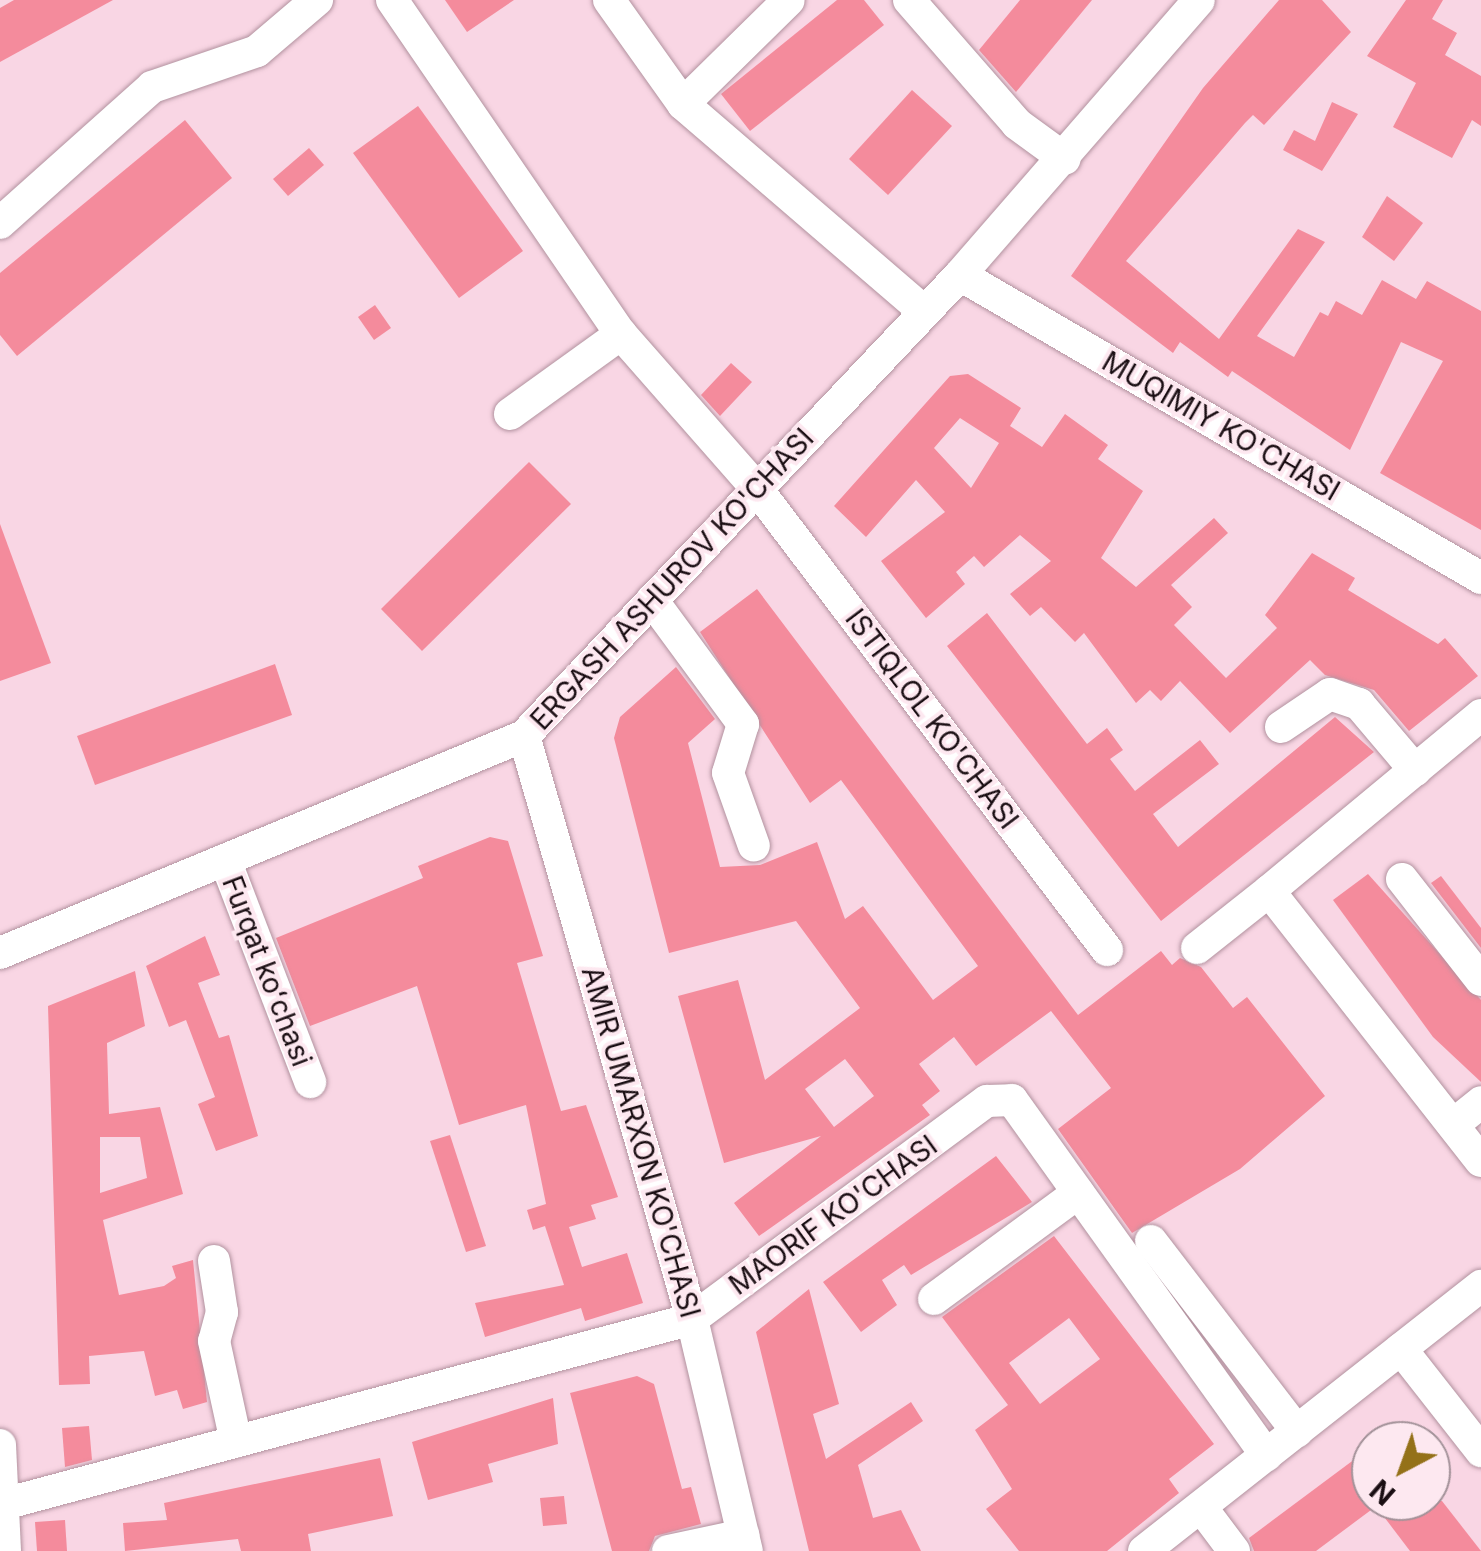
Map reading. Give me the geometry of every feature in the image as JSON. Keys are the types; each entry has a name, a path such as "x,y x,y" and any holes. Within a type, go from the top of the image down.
{"street":[{"path":"0,223 152,87 257,50 316,0"},
{"name":"ISTIQLOL KO'CHASI","path":"392,0 622,334 757,489 1107,950"},
{"path":"609,0 683,104 925,312"},
{"path":"683,104 789,0"},
{"name":"ERGASH ASHUROV KO'CHASI","path":"0,954 524,736 960,274 1065,159 1199,0"},
{"path":"928,7 1016,124 1065,159"},
{"name":"MUQIMIY KO'CHASI","path":"960,274 1481,578"},
{"path":"510,414 622,334"},
{"path":"652,600 742,724 728,773 754,846"},
{"path":"1281,727 1330,694 1359,704 1415,770"},
{"path":"1197,948 1481,715"},
{"name":"AMIR UMARXON KO'CHASI","path":"524,736 692,1319 745,1543"},
{"name":"Furqat koʻchasi","path":"225,860 310,1082"},
{"path":"1402,879 1481,980"},
{"path":"1269,892 1481,1161"},
{"name":"MAORIF KO'CHASI","path":"1,1505 692,1319 987,1101 1012,1100 1266,1455"},
{"path":"1453,1125 1481,1102"},
{"path":"934,1299 1078,1193"},
{"path":"1151,1240 1298,1430"},
{"path":"214,1261 222,1312 214,1340 236,1442"},
{"path":"1144,1551 1481,1286"},
{"path":"1401,1349 1481,1451"},
{"path":"0,1445 5,1551"},
{"path":"1201,1507 1234,1551"},
{"path":"668,1551 745,1543"}],"building":[{"path":"14,0 113,0 0,62 0,8"},
{"path":"445,0 514,0 467,32"},
{"path":"837,0 864,0 884,25 750,131 721,94"},
{"path":"1020,0 1092,0 1016,92 979,50"},
{"path":"1279,0 1322,0 1351,32 1264,125 1253,115 1245,123 1126,261 1219,339 1298,229 1325,242 1257,336 1294,357 1320,312 1328,316 1336,301 1362,315 1382,280 1416,299 1427,281 1481,311 1481,530 1380,473 1443,361 1401,342 1350,450 1232,371 1228,377 1180,342 1173,353 1071,276 1203,88"},
{"path":"1406,0 1443,0 1432,19 1457,33 1445,55 1481,76 1481,126 1472,120 1452,158 1393,127 1416,83 1367,56"},
{"path":"912,90 952,126 888,195 849,159"},
{"path":"1332,102 1358,114 1322,171 1283,150 1294,130 1315,141"},
{"path":"418,106 523,251 459,298 353,153"},
{"path":"185,120 232,178 17,356 0,335 0,273"},
{"path":"309,148 324,165 288,196 273,179"},
{"path":"1387,196 1423,223 1394,261 1362,237"},
{"path":"375,305 391,328 374,340 358,317"},
{"path":"731,363 752,382 720,416 701,395"},
{"path":"968,374 1021,408 1010,426 1042,447 1065,414 1108,445 1098,459 1143,491 1101,558 1136,587 1214,518 1228,533 1171,585 1192,607 1174,625 1226,678 1277,628 1265,615 1312,553 1355,578 1348,590 1438,644 1445,638 1478,676 1409,731 1374,690 1325,675 1310,660 1230,733 1180,681 1161,701 1150,690 1136,703 1084,633 1075,642 1041,607 1030,616 1010,594 1051,561 1020,535 984,567 974,556 956,572 965,584 926,618 881,561 945,512 916,480 866,537 834,506 950,376","holes":["960,418 999,443 971,488 934,448"]},
{"path":"529,462 571,504 422,651 381,609"},
{"path":"0,524 51,663 0,681"},
{"path":"757,589 1078,1015 1161,951 1172,965 1180,958 1201,967 1233,1008 1247,997 1325,1096 1240,1169 1132,1233 1058,1129 1111,1088 1051,1011 976,1066 954,1037 919,1064 940,1091 922,1105 930,1115 759,1236 734,1203 821,1136 724,1163 678,996 738,980 765,1080 860,1008 796,921 669,953 614,738 620,717 676,667 715,719 688,743 720,867 760,865 817,842 845,919 863,906 933,1000 978,966 841,780 810,803 700,632","holes":["845,1059 874,1096 834,1127 805,1089"]},
{"path":"987,613 1087,744 1107,728 1123,750 1110,759 1135,791 1200,740 1219,764 1153,814 1178,847 1335,717 1374,752 1161,921 947,646"},
{"path":"275,664 292,715 95,785 77,736"},
{"path":"490,837 508,841 543,956 517,963 561,1111 586,1105 618,1197 591,1205 596,1219 569,1227 582,1267 627,1253 643,1303 585,1321 581,1308 485,1337 475,1303 564,1285 545,1226 533,1230 527,1210 546,1204 526,1105 459,1125 417,986 310,1026 276,938 423,878 418,866"},
{"path":"1368,874 1481,1000 1481,1082 1433,1037 1333,900"},
{"path":"1441,876 1481,928 1481,948 1431,883"},
{"path":"205,936 220,975 198,983 219,1038 229,1035 258,1136 216,1151 198,1104 215,1097 186,1020 169,1027 146,966"},
{"path":"135,971 145,1026 107,1043 109,1114 160,1107 183,1194 103,1220 119,1295 164,1286 176,1278 172,1266 193,1260 207,1402 183,1409 177,1390 155,1396 144,1351 89,1356 90,1384 59,1385 48,1006","holes":["100,1137 140,1137 147,1178 100,1193"]},
{"path":"450,1135 486,1246 466,1252 430,1141"},
{"path":"996,1156 1032,1202 911,1275 904,1265 882,1280 897,1305 861,1332 823,1282"},
{"path":"1054,1236 1214,1444 1169,1479 1179,1493 1107,1551 1019,1551 986,1509 1012,1489 975,1430 1008,1405 942,1317","holes":["1069,1318 1100,1359 1040,1404 1009,1363"]},
{"path":"809,1289 839,1404 813,1414 826,1459 911,1402 923,1421 858,1465 873,1518 901,1510 921,1551 809,1551 756,1332"},
{"path":"637,1376 654,1384 682,1489 691,1487 701,1524 655,1536 649,1551 612,1551 570,1393"},
{"path":"553,1398 558,1444 488,1464 493,1482 428,1500 412,1442"},
{"path":"89,1426 92,1460 65,1467 62,1428"},
{"path":"380,1458 393,1516 308,1534 311,1551 241,1551 238,1539 125,1551 123,1523 167,1520 164,1503"},
{"path":"1351,1462 1351,1521 1356,1521 1316,1551 1254,1551 1249,1538"},
{"path":"564,1496 567,1524 543,1526 540,1498"},
{"path":"1451,1513 1481,1551 1410,1551 1387,1521 1451,1521"},
{"path":"65,1520 67,1551 37,1551 35,1522"}]}
